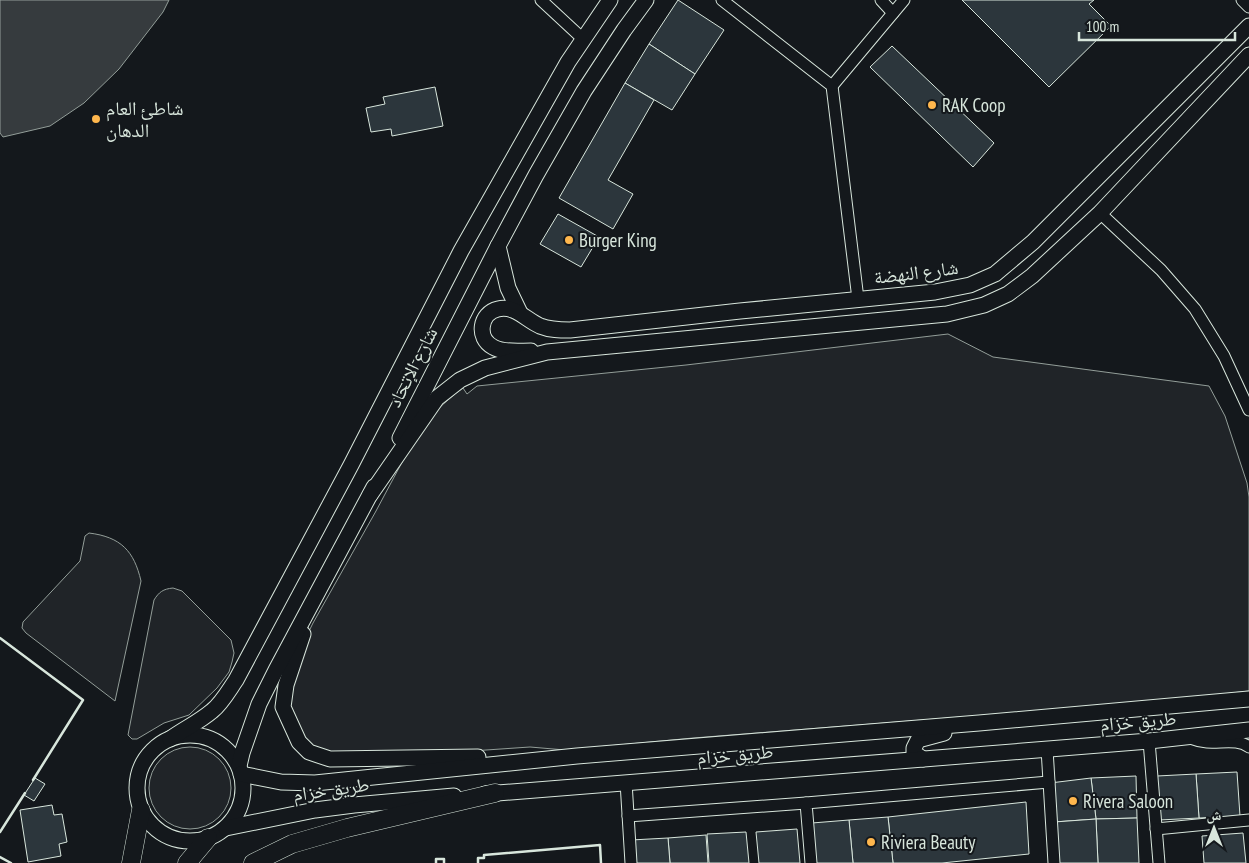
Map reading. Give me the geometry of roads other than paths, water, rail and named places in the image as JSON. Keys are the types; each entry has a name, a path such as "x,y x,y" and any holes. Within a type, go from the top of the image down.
{"highway":[{"path":"253,863 301,841 347,828 495,793"},
{"path":"131,863 141,810"},
{"path":"187,863 208,838"}],"main road":[{"name":"شارع الإتحاد","path":"170,739 214,710 236,680 351,465 461,251 568,62 610,0"},
{"name":"شارع الإتحاد","path":"240,770 242,753 259,704 370,495 498,246 584,91 646,0"},
{"name":"شارع النهضة","path":"520,313 538,325 549,329 570,330 935,292 970,285 995,274 1033,242 1249,26"},
{"path":"520,313 500,308 488,313 481,331 484,340 500,350 547,352 947,314 984,305 1008,294 1032,276 1100,213 1249,55"},
{"path":"498,246 508,288 520,313"},
{"path":"370,495 437,398 460,380 485,368 547,352"},
{"path":"314,599 286,685 283,707 299,742 309,752 330,760 577,756"},
{"name":"طريق خزام","path":"240,770 281,782 314,783 577,756 1249,699"},
{"path":"923,759 914,753 918,740 979,723"},
{"name":"طريق خزام","path":"226,828 315,810 354,805 1149,741 1249,730"},
{"path":"186,735 202,736 217,742 230,752 240,770 244,788 242,803 235,817 218,834 192,842 177,840 162,834 150,824 141,810 136,788 139,772 146,758 157,746 170,739 186,735"}],"street":[{"path":"541,0 583,39"},
{"path":"722,0 832,86 858,299"},
{"path":"881,0 893,13"},
{"path":"832,86 904,0"},
{"path":"1242,0 1249,7"},
{"path":"1100,213 1161,270 1195,309 1224,356 1249,410"},
{"path":"1186,736 1208,743 1241,742 1249,747"},
{"path":"1149,741 1159,863"},
{"path":"1047,749 1054,863"},
{"path":"626,782 631,863"},
{"path":"628,816 1049,782"},
{"path":"806,803 811,863"},
{"path":"1156,829 1249,820"}],"place":[{"name":"RAK Coop","path":"932,105"},
{"name":"شاطئ العام الدهان","path":"96,119"},
{"name":"Burger King","path":"569,240"},
{"name":"Rivera Saloon","path":"1073,801"},
{"name":"Riviera Beauty","path":"871,842"}]}
